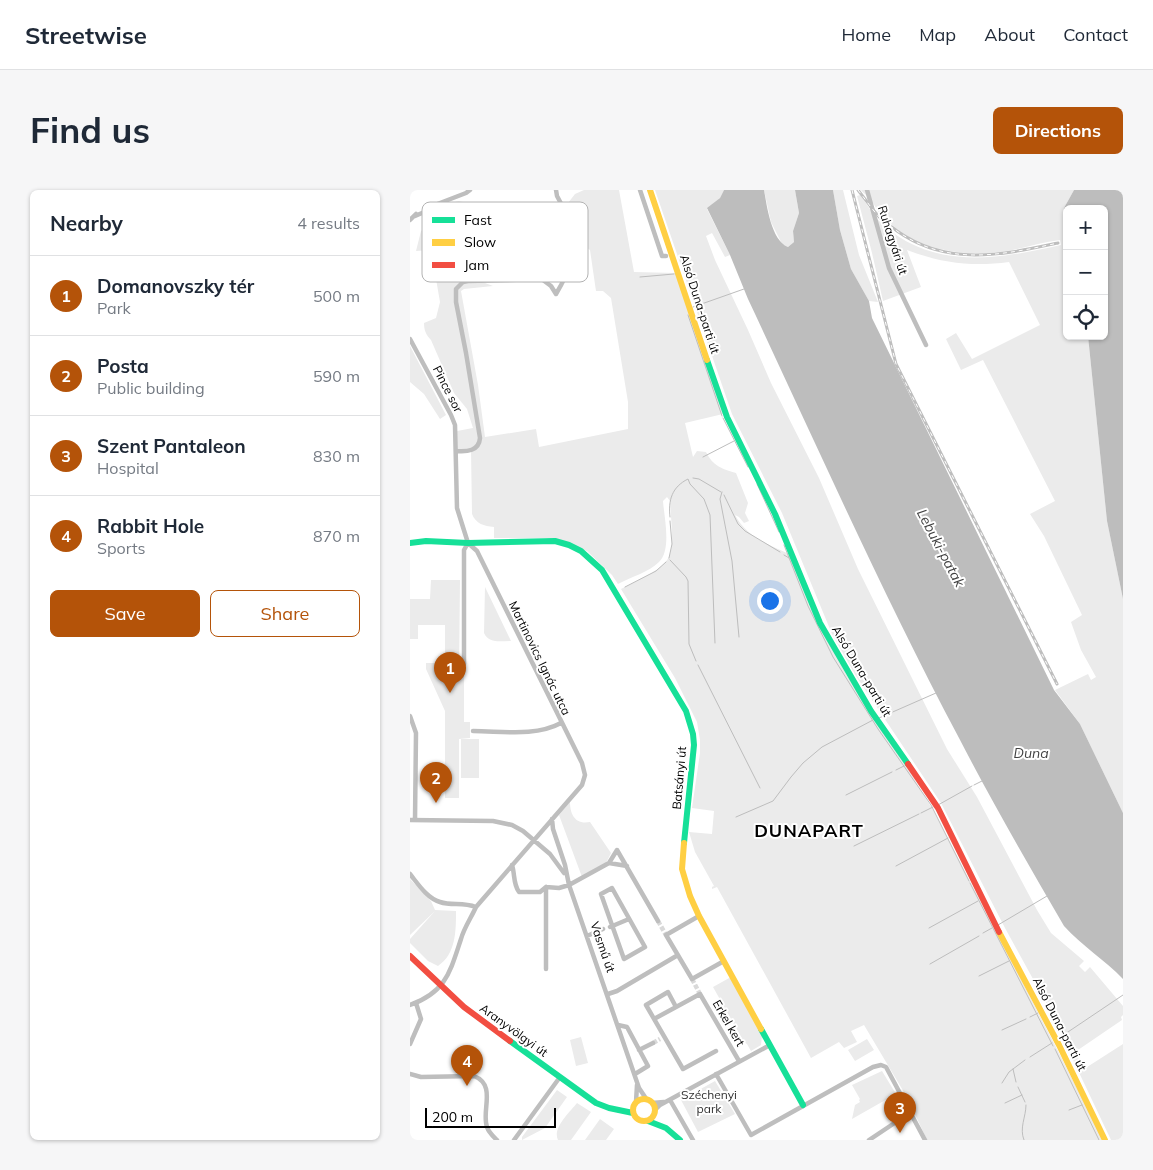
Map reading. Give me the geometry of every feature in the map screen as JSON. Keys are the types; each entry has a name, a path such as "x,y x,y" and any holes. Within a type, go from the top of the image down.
{"street":[{"path":"556,190 560,202"},
{"path":"640,190 662,256 666,256"},
{"name":"Alsó Duna-parti út","path":"650,190 727,416 775,514 824,631 877,719 939,812 1105,1140"},
{"name":"Ruhagyári út","path":"867,190 889,268 926,345"},
{"path":"451,202 468,191"},
{"path":"410,220 422,213"},
{"path":"456,451 474,449 479,443 480,438 456,302 456,289 462,282"},
{"path":"546,282 556,294 562,282"},
{"name":"Pince sor","path":"410,339 451,415 455,425 456,451"},
{"name":"Martinovics Ignác utca","path":"456,451 457,508 468,543 476,551 582,763 585,774 582,784 552,819"},
{"name":"Batsányi út","path":"410,543 426,541 565,543 590,556 602,570 686,711 693,734 694,745 682,861 686,889 699,916 804,1105"},
{"path":"476,551 486,541"},
{"path":"464,664 464,550 468,543"},
{"path":"410,716 416,733 413,820"},
{"path":"473,731 534,732 545,730 561,723"},
{"path":"410,1006 431,995 441,985 453,965 465,928 476,907 552,819"},
{"name":"Vasmű út","path":"552,819 553,829 565,865 566,876"},
{"name":"Vasmű út","path":"413,820 500,821 518,828 534,840 559,864 566,876 639,1088 650,1101"},
{"path":"512,865 515,873 515,886 519,892 540,892 546,887 560,888 569,885 610,863 617,850 658,921"},
{"path":"610,863 627,866"},
{"path":"410,874 429,896 439,901 466,903 476,907"},
{"path":"546,887 546,969"},
{"path":"612,888 629,919 645,948 624,959 601,894 612,888"},
{"path":"699,916 666,935 692,979 724,961"},
{"path":"611,926 629,919"},
{"path":"587,936 603,929"},
{"path":"608,994 617,991 678,955"},
{"name":"Aranyvölgyi út","path":"410,956 480,1020 596,1103 615,1110 632,1113"},
{"name":"Erkel kert","path":"676,1007 668,992 646,1004 662,1038 683,1069 716,1051"},
{"name":"Erkel kert","path":"654,1019 700,994 739,1061"},
{"path":"410,1044 421,1019 416,1003"},
{"name":"Vasmű út","path":"618,1025 627,1027 648,1066 635,1074"},
{"path":"639,1050 653,1043"},
{"name":"Erkel kert","path":"655,1111 670,1100 770,1044"},
{"path":"716,1074 751,1136 873,1067 881,1065 886,1067 925,1140"},
{"path":"410,1074 421,1077 474,1076 481,1081 486,1088 486,1126 497,1140"},
{"name":"Vasmű út","path":"635,1074 637,1089 635,1104"},
{"path":"514,1140 560,1077"},
{"path":"615,1110 635,1104 641,1099 650,1101 666,1128 680,1140"},
{"path":"670,1100 693,1140"},
{"name":"Erkel kert","path":"650,1101 662,1102 670,1100"},
{"path":"635,1104 632,1113 637,1120 648,1121 666,1128"},
{"path":"648,1121 655,1111"},
{"path":"870,1140 911,1112"}],"green space":[{"path":"584,190 619,190 634,272 676,273 723,414 685,423 693,457 697,451 706,452 718,466 736,473 748,503 745,513 749,521 744,523 735,515 740,523 758,539 789,554 810,607 846,674 901,757 933,810 1103,1140 927,1140 908,1099 864,1025 851,1031 857,1042 844,1048 839,1042 811,1058 717,887 712,889 714,886 695,852 689,832 712,834 714,811 692,808 700,753 697,722 675,678 621,589 653,572 663,565 668,558 672,537 670,501 667,497 663,501 666,541 663,557 650,569 618,584 612,575 587,551 546,538 494,538 494,527 481,524 472,514 471,450 457,449 457,431 473,428 467,409 454,393 425,330 424,323 436,318 440,302 437,282 482,282 493,286 464,289 461,291 478,385 485,437 536,429 539,447 628,429 628,402 611,298 603,291 596,291 590,250 588,249 588,202 569,202 575,194"},
{"path":"655,190 724,190 720,198 707,209 730,255 725,257 712,233 706,236 771,383 819,478 858,569 947,749 977,797 1037,910 1051,933 1084,961 1079,966 1085,972 1090,967 1123,1006 1122,1020 1075,1052 1084,1069 1123,1044 1123,1140 1111,1140 1065,1043 1067,1041 1005,928 941,803 856,676 832,634 782,513 732,414"},
{"path":"764,190 795,190 799,213 793,231 794,242 788,247 782,244 771,222"},
{"path":"833,190 843,190 859,255 878,302 869,301 851,269 840,230"},
{"path":"861,190 1074,190 1066,205 1063,205 1063,340 1088,340 1107,521 1123,599 1123,813 1080,724 1055,690 1088,674 1091,680 1096,677 1081,650 1071,622 1082,615 1044,536 1030,514 1055,501 983,360 961,370 946,339 956,333 972,359 1040,325 1009,262 957,263 907,250 921,287 883,301 857,196 860,195 881,223 901,238 923,249 945,255 990,257 1014,254 1061,245 1060,240 991,253 958,252 942,249 926,245 898,230 883,218 871,200"},
{"path":"421,231 422,251 416,251"},
{"path":"410,346 446,415 440,419 424,394 410,382"},
{"path":"431,580 460,580 459,674 464,674 464,722 470,722 470,738 459,739 459,798 445,798 445,711 426,669 426,663 445,663 445,625 418,625 418,639 410,639 410,599 430,599"},
{"path":"485,587 511,641 492,640 486,637 484,633"},
{"path":"461,739 479,739 479,778 461,778"},
{"path":"570,802 574,818 581,822 590,822 611,853 606,863 582,877 559,815"},
{"path":"410,879 431,901 435,910 456,911 452,949 438,966 428,961 410,943 410,939 435,911 410,935"},
{"path":"731,977 762,1036 761,1045 751,1051 713,987"},
{"path":"581,1037 588,1063 576,1066 570,1040"},
{"path":"867,1039 874,1050 855,1061 848,1050"},
{"path":"882,1071 896,1094 852,1119 855,1105 860,1102 860,1099 852,1085"},
{"name":"Széchenyi park","path":"715,1081 735,1114 698,1132 681,1100"},
{"path":"557,1090 567,1097 545,1128 522,1140 522,1137"},
{"path":"577,1103 591,1112 571,1140 558,1140 557,1130 566,1115"},
{"path":"600,1119 614,1129 606,1140 585,1140"}],"water":[{"name":"Duna","path":"724,190 764,190 768,213 774,230 782,243 788,247 794,242 793,231 799,213 795,190 833,190 840,230 851,269 869,301 872,318 1054,690 1080,724 1123,813 1123,979 1064,926 997,809 931,684 851,520 707,208 720,198"},
{"path":"1074,190 1123,190 1123,599 1107,521 1088,340 1108,340 1108,205 1066,205"}],"waterway":[{"path":"640,277 674,274"},
{"path":"693,307 744,289"},
{"path":"688,315 722,416"},
{"path":"723,418 748,467"},
{"path":"703,457 734,441"},
{"path":"693,478 699,479 721,492"},
{"path":"670,517 672,495 678,486 688,479 690,484 704,499 710,515 715,643"},
{"path":"757,484 779,532"},
{"path":"722,492 720,499 732,561 739,637"},
{"path":"724,495 738,524 745,531 780,552"},
{"path":"669,558 672,544 670,521"},
{"path":"784,545 808,606 833,657 878,729 931,805 969,881"},
{"path":"784,555 789,558"},
{"path":"670,560 688,581 689,644 696,661"},
{"path":"625,587 656,571 666,562"},
{"path":"698,665 760,788"},
{"path":"879,718 936,693"},
{"path":"736,817 773,801 803,763 822,747 873,720"},
{"path":"896,770 904,766"},
{"path":"846,795 892,772"},
{"path":"974,785 982,781"},
{"path":"938,805 972,786"},
{"path":"921,813 933,807"},
{"path":"854,846 919,814"},
{"path":"896,866 948,838"},
{"path":"970,883 1053,1046"},
{"path":"998,925 1047,896"},
{"path":"929,928 978,901"},
{"path":"983,933 992,928"},
{"path":"930,964 979,936"},
{"path":"979,976 1009,961"},
{"path":"1059,1038 1123,995"},
{"path":"1030,1017 1038,1013"},
{"path":"1002,1030 1026,1019"},
{"path":"1030,1057 1052,1043"},
{"path":"1055,1049 1099,1140"},
{"path":"1002,1083 1009,1072 1025,1060"},
{"path":"1013,1069 1016,1082"},
{"path":"1018,1087 1025,1102"},
{"path":"1005,1103 1022,1095"},
{"path":"1024,1140 1022,1127 1026,1105"},
{"path":"1069,1110 1082,1105"}],"tunnel":[{"path":"658,921 666,935"},
{"path":"692,979 700,994"},
{"path":"653,1043 660,1039"}],"railway":[{"path":"852,190 896,364 1057,684"},
{"path":"858,190 885,223 916,242 936,250 956,254 996,254 1058,243"}],"traffic: fast":[{"path":"707,360 727,417 775,514 820,623 871,711 908,764"},
{"path":"410,543 426,541 468,543 555,541 581,551 602,570 686,711 693,734 694,745 684,843"},
{"path":"761,1029 803,1105"},
{"path":"510,1041 596,1103 633,1113"},
{"path":"648,1121 666,1128 680,1140"}],"traffic: slow":[{"path":"650,190 707,360"},
{"path":"684,843 682,869 690,896 761,1029"},
{"path":"999,932 1059,1045 1105,1140"},
{"path":"644,1099 652,1102 655,1110 652,1118 644,1121 636,1118 633,1110 636,1102 644,1099"}],"traffic: jam":[{"path":"908,764 938,808 999,932"},
{"path":"410,956 464,1007 510,1041"}],"place":[{"name":"Domanovszky tér","path":"450,693"},
{"name":"Posta","path":"436,803"},
{"name":"Rabbit Hole","path":"467,1086"},
{"name":"Szent Pantaleon","path":"900,1133"}],"district":[{"name":"DUNAPART","path":"809,830"}],"water label":[{"name":"Lebuki-patak","path":"941,548"}]}
